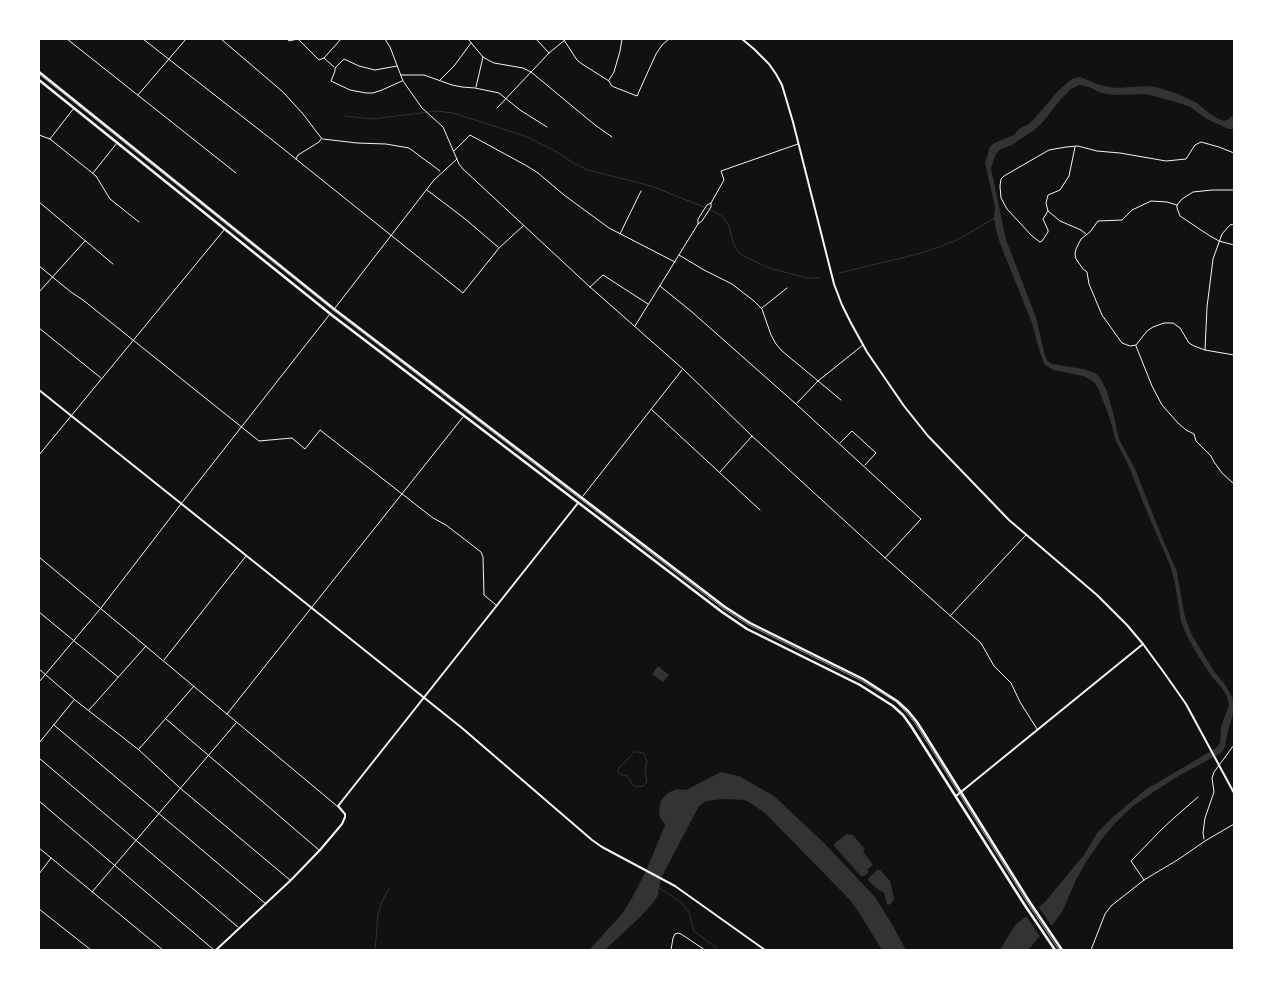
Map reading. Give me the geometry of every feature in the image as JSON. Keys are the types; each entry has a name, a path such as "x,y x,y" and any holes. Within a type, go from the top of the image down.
{"main road":[{"path":"39,72 334,309 738,616 863,679 897,701 916,722 1062,950"},
{"path":"39,80 330,314 734,621 860,685 893,706 911,726 1054,950"},
{"path":"75,108 78,103"},
{"path":"117,142 121,138"},
{"path":"226,229 230,224"},
{"path":"330,314 334,309"},
{"path":"464,416 468,411"},
{"path":"578,502 582,498"}],"street":[{"path":"67,39 236,173"},
{"path":"71,42 74,39"},
{"path":"143,39 463,292 499,248 523,225"},
{"path":"138,96 186,39"},
{"path":"221,39 283,92 322,139 386,144 409,148 441,172"},
{"path":"288,40 298,39 319,60 324,58 341,39"},
{"path":"385,39 403,81 422,108 443,127 463,168 590,287 683,369 752,436 981,643 994,666 1010,683 1038,730"},
{"path":"468,39 483,57 494,63 523,68 531,72 612,137"},
{"path":"536,39 549,53"},
{"path":"609,81 614,72 622,39"},
{"path":"497,108 549,53 565,40 577,60 582,64 609,81 614,87 638,96 656,54 662,44 668,39"},
{"path":"742,39 760,54 776,74 785,95 834,284 845,311 863,345 914,420 968,479 1026,535 1097,595 1143,644 1186,704 1234,793"},
{"path":"440,81 454,66 471,42"},
{"path":"476,88 483,57"},
{"path":"324,58 335,68"},
{"path":"397,66 375,70 344,60 335,68 331,81 358,92 373,93 403,81"},
{"path":"401,75 424,75 452,85 499,93 520,110 547,127"},
{"path":"50,139 75,108"},
{"path":"39,135 50,139 96,176 110,199 139,222"},
{"path":"454,151 470,135 538,173 564,196 604,225 675,262"},
{"path":"296,159 298,155 322,139"},
{"path":"93,174 117,142"},
{"path":"1048,211 1044,219 1048,232 1042,242 1040,242 1032,236 1005,206 1000,193 1000,184 1001,179 1005,175 1049,150 1075,146 1161,161 1186,159 1194,146 1200,142 1234,153"},
{"path":"698,224 698,219 724,180 721,171 798,144"},
{"path":"1075,146 1071,170 1066,181 1060,190 1049,194 1046,198 1046,207 1060,221 1087,234"},
{"path":"334,309 426,190 441,172 447,169 457,158"},
{"path":"426,190 464,218 499,248"},
{"path":"1234,190 1193,192 1182,199 1177,205 1180,216 1219,241 1234,246"},
{"path":"620,234 641,191"},
{"path":"39,202 113,264"},
{"path":"635,327 698,224 708,212 711,202"},
{"path":"1177,205 1172,202 1147,202 1132,210 1122,220 1098,221 1092,230 1079,242 1075,254 1077,262 1087,272 1089,284 1102,315 1122,343 1128,346 1136,345 1147,331 1153,327 1170,323 1178,326 1192,345 1205,350 1234,355"},
{"path":"1205,350 1212,259 1226,229 1234,224"},
{"path":"39,455 226,229"},
{"path":"39,292 85,240"},
{"path":"679,255 744,292 762,309 771,336 782,351 840,400"},
{"path":"39,266 259,441 292,438 305,449 320,430 480,552 483,557 484,595 497,605"},
{"path":"590,287 603,275 648,305"},
{"path":"660,286 796,404 921,518 886,558"},
{"path":"762,309 786,288"},
{"path":"39,682 101,608 330,314"},
{"path":"39,328 102,379"},
{"path":"796,404 818,381 863,345"},
{"path":"1136,345 1152,386 1162,405 1178,423 1194,434 1196,441 1211,456 1222,473 1234,484"},
{"path":"582,498 683,369"},
{"path":"39,390 468,733 592,840 675,886 765,950"},
{"path":"651,409 760,510"},
{"path":"227,714 464,416"},
{"path":"840,444 852,431 876,453 864,466"},
{"path":"720,473 752,436"},
{"path":"338,806 578,502"},
{"path":"950,617 1026,535"},
{"path":"39,556 338,806 345,814 344,820 320,850 266,904 215,950 39,801"},
{"path":"163,660 246,556"},
{"path":"39,612 73,642 118,677"},
{"path":"956,796 1143,644"},
{"path":"89,711 146,646"},
{"path":"39,669 139,750 180,788 291,880"},
{"path":"139,750 194,686"},
{"path":"39,743 75,700"},
{"path":"166,720 320,850"},
{"path":"92,892 236,722"},
{"path":"54,724 266,904"},
{"path":"1205,841 1203,833 1204,823 1214,789 1212,778 1214,772 1234,745"},
{"path":"39,758 240,928"},
{"path":"1144,880 1131,861 1161,830 1198,797"},
{"path":"1091,950 1105,914 1111,906 1144,880 1234,824"},
{"path":"39,848 163,950"},
{"path":"39,874 51,858"},
{"path":"39,909 92,950"},
{"path":"672,950 672,942 676,934 681,934 705,950"}],"shaded area":[{"path":"1080,77 1100,85 1116,88 1156,87 1197,103 1210,114 1224,121 1234,114 1234,129 1228,129 1207,119 1190,107 1179,103 1146,94 1114,95 1101,93 1089,87 1079,85 1071,89 1061,99 1034,130 1012,145 1001,149 996,154 991,168 1006,240 1036,317 1045,356 1052,364 1095,373 1107,391 1119,439 1135,469 1177,572 1187,623 1193,637 1213,670 1232,697 1234,711 1225,747 1221,753 1155,791 1133,806 1116,822 1086,862 1062,912 1050,928 1028,950 1000,950 1015,925 1044,903 1084,855 1097,833 1113,817 1145,790 1216,748 1220,743 1221,727 1229,705 1222,688 1212,677 1187,636 1181,621 1170,565 1127,462 1116,441 1099,390 1094,382 1083,376 1053,370 1044,364 1032,323 997,234 994,219 995,207 985,163 990,147 994,143 1014,135 1019,129 1029,124 1057,92 1074,78"},
{"path":"658,666 669,675 663,682 652,674"},
{"path":"721,772 739,776 774,796 825,844 875,897 906,950 882,950 850,900 765,813 744,800 723,799 706,801 699,806 661,878 658,895 653,903 605,950 589,950 622,914 646,871 665,825 659,813 662,799 672,791 677,789 686,790"},
{"path":"847,834 853,835 865,849 863,851 873,865 864,876 861,876 834,846 835,843"},
{"path":"877,870 880,870 890,881 894,898 889,905 884,893 868,880"}],"pier":[{"path":"1037,905 1053,928 1041,938 1025,914"}],"waterway":[{"path":"345,116 373,119 437,111 453,113 525,136 588,170 651,186 709,209 723,217 729,226 733,242 742,255 769,268 807,278 819,278"},
{"path":"839,273 933,249 955,241 995,218"},
{"path":"627,776 619,774 619,767 634,752 643,753 647,761 645,771 647,782 643,786 636,787 628,777"},
{"path":"658,887 682,903 689,912 694,931 719,950"},
{"path":"375,950 378,914 382,901 389,889"}],"tram line":[{"path":"39,74 333,310 724,609 749,625 862,681 896,702 915,723 1059,950"}]}
